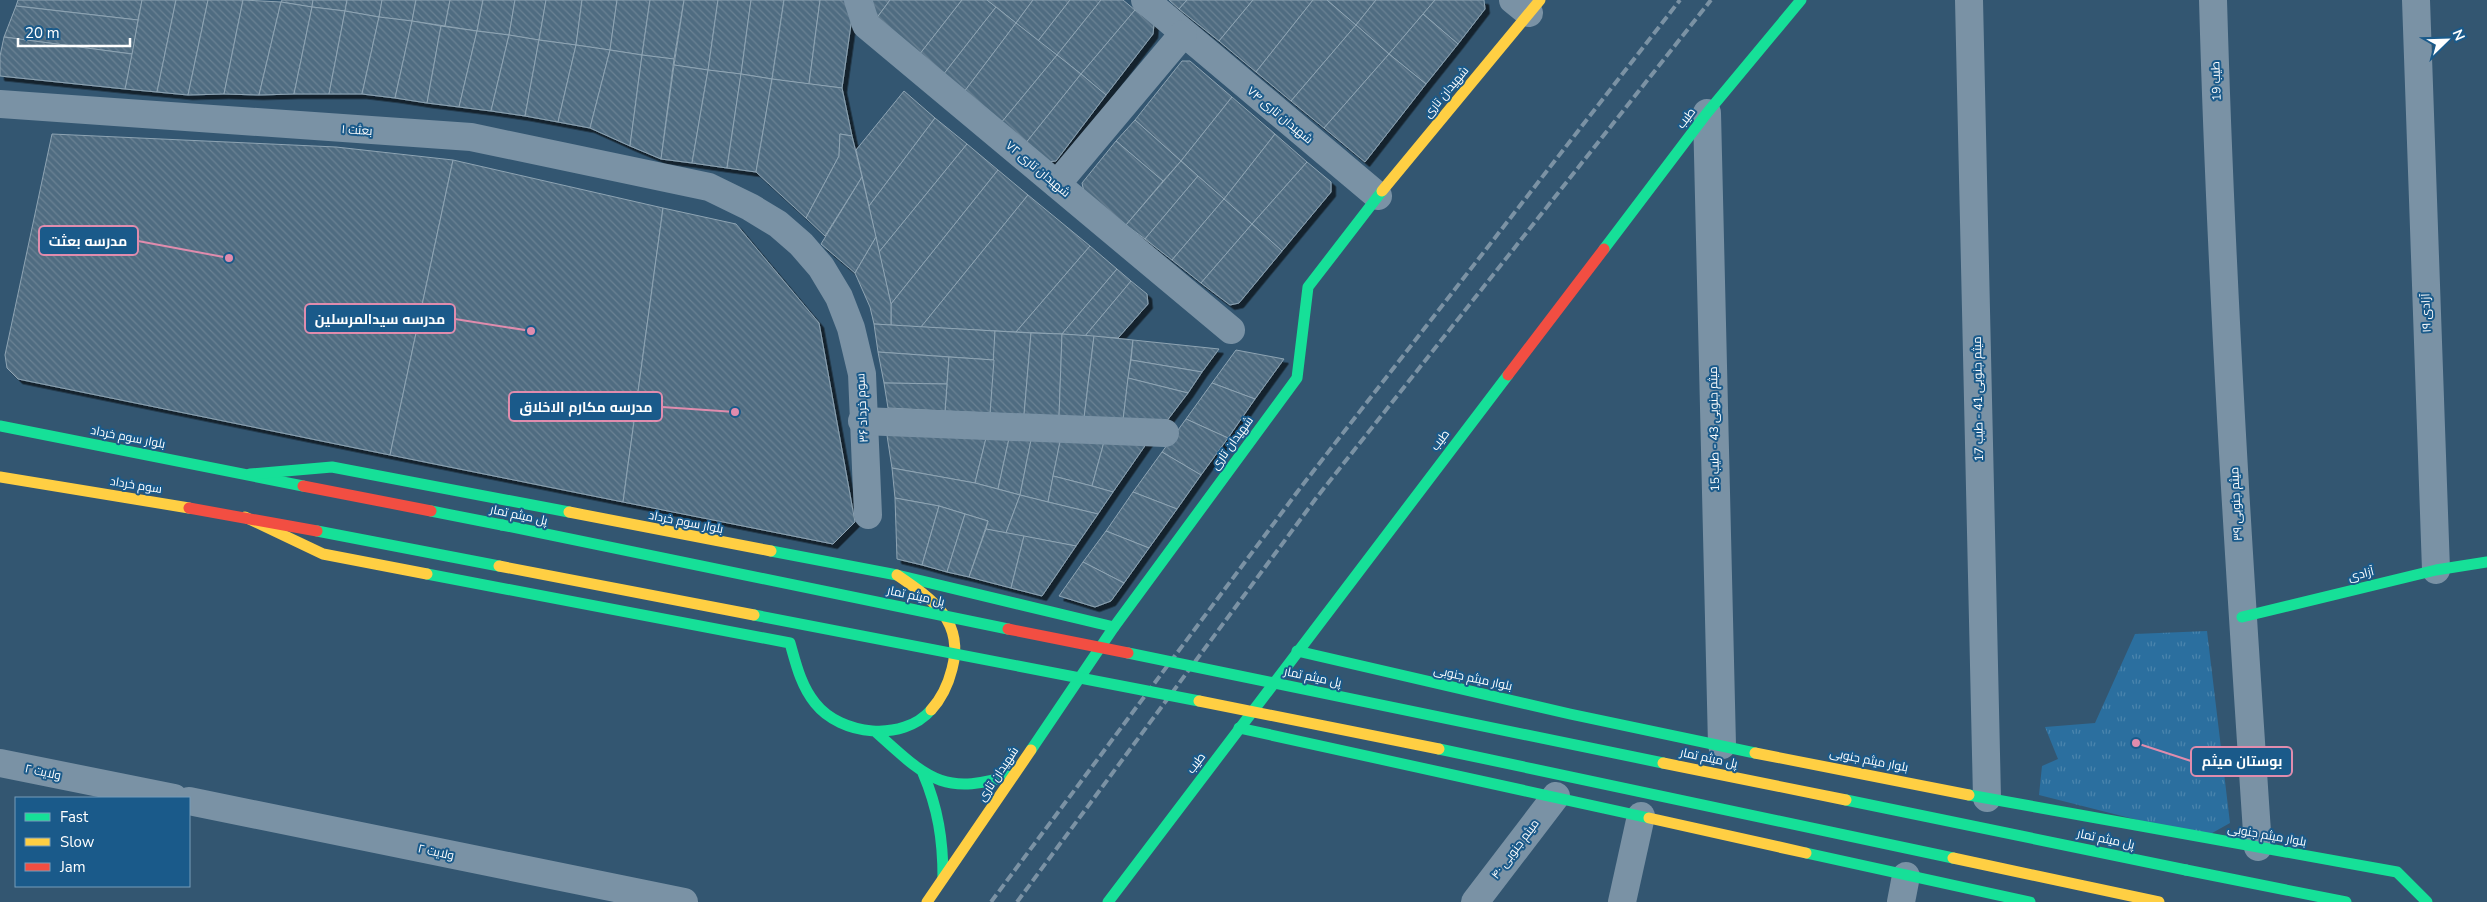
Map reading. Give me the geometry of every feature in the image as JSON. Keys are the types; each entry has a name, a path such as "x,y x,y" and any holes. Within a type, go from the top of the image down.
{"main road":[{"name":"طیب","path":"1108,902 1707,113 1801,0"},
{"name":"شهیدان تاری","path":"927,902 1114,628 1297,378 1308,287 1527,4"},
{"name":"بلوار سوم خرداد","path":"0,426 274,479"},
{"name":"بلوار سوم خرداد","path":"250,474 332,467 897,575 1114,628"},
{"name":"سوم خرداد","path":"0,477 267,521 1398,740 2159,902"},
{"name":"پل میثم تمار","path":"274,479 2346,902"},
{"path":"245,517 323,554 790,643 802,683 822,711 854,729 877,733 907,729 932,712 944,695 953,674 957,644 951,626 942,612 927,597 897,575"},
{"name":"آزادی","path":"2242,616 2436,570 2487,562"},
{"name":"بلوار میثم جنوبی","path":"1297,651 1413,679 1722,745 1987,798 2397,872 2427,902"},
{"path":"1390,684 1413,679"},
{"path":"1378,696 1373,701 1368,720 1374,747 1392,762"},
{"path":"1239,728 1556,796 1906,876 2030,902"},
{"path":"877,733 923,773 955,787 987,785 1014,774"},
{"path":"923,773 935,799 942,827 943,878"}],"street":[{"name":"شهیدان تاری ۷۲","path":"858,0 866,25 1230,330"},
{"name":"شهیدان تاری ۷۴","path":"1145,0 1183,34 1378,196"},
{"name":"میثم جنوبی 41 - طیب 17","path":"1969,0 1987,798"},
{"name":"طیب 19","path":"2214,0 2218,161"},
{"name":"آزادی ۱۹","path":"2416,0 2436,570"},
{"path":"1057,184 1183,34"},
{"name":"بعثت ۱","path":"0,104 471,137 709,187"},
{"name":"میثم جنوبی 43 - طیب 15","path":"1707,113 1722,745"},
{"name":"میثم جنوبی ۳۹","path":"2218,161 2242,616 2258,848"},
{"name":"سوم خرداد ۳۶","path":"709,187 750,207 778,224 801,244 821,267 839,298 851,328 862,374 862,421 868,516"},
{"path":"862,421 1165,433"},
{"name":"ولایت ۲","path":"0,763 169,797"},
{"name":"میثم جنوبی ۴۰","path":"1475,902 1556,796"},
{"name":"ولایت ۲","path":"190,801 684,902"},
{"path":"1622,902 1641,816"},
{"path":"1901,902 1906,876"}],"green space":[{"path":"2207,631 2230,823 2205,837 2039,795 2042,766 2058,759 2045,727 2095,723 2135,634"}],"building":[{"path":"18,0 142,0 138,20 16,6"},
{"path":"142,0 176,0 157,92 125,89"},
{"path":"176,0 208,0 188,95 157,92"},
{"path":"208,0 243,0 224,94 188,95"},
{"path":"243,0 281,2 259,95 224,94"},
{"path":"282,0 313,0 312,7 281,2"},
{"path":"313,0 347,0 345,11 312,7"},
{"path":"347,0 382,0 379,17 345,11"},
{"path":"382,0 416,0 412,21 379,17"},
{"path":"416,0 450,0 445,26 412,21"},
{"path":"450,0 483,0 477,31 445,26"},
{"path":"483,0 515,0 509,35 477,31"},
{"path":"515,0 546,0 539,40 509,35"},
{"path":"546,0 582,0 576,45 539,40"},
{"path":"582,0 617,0 610,50 576,45"},
{"path":"617,0 650,0 642,55 610,50"},
{"path":"650,0 684,0 674,59 642,55"},
{"path":"684,0 718,0 708,70 674,65"},
{"path":"718,0 751,0 741,74 708,70"},
{"path":"751,0 784,0 772,79 741,74"},
{"path":"784,0 820,0 809,84 772,79"},
{"path":"820,0 852,0 854,3 842,88 809,84"},
{"path":"870,0 890,0 876,19"},
{"path":"890,0 962,0 919,55 876,19"},
{"path":"962,0 987,0 996,7 943,75 919,55"},
{"path":"987,0 1033,0 1016,23"},
{"path":"1033,0 1070,0 1038,41 1016,23"},
{"path":"1070,0 1101,0 1057,55 1038,41"},
{"path":"1101,0 1123,0 1135,10 1081,74 1057,55"},
{"path":"1169,0 1187,0 1179,9"},
{"path":"1187,0 1253,0 1219,41 1179,9"},
{"path":"1253,0 1313,0 1256,72 1219,41"},
{"path":"1313,0 1327,0 1356,25 1291,101 1256,72"},
{"path":"1327,0 1376,0 1356,25"},
{"path":"1376,0 1435,0 1389,54 1356,25"},
{"path":"1435,0 1484,0 1485,9 1458,44 1423,14"},
{"path":"281,2 312,7 294,94 259,95"},
{"path":"16,6 138,20 132,54 4,37"},
{"path":"312,7 345,11 329,94 294,94"},
{"path":"996,7 1016,23 964,92 943,75"},
{"path":"1135,10 1154,24 1153,34 1106,95 1081,74"},
{"path":"345,11 379,17 362,94 329,94"},
{"path":"1423,14 1458,44 1426,84 1389,54"},
{"path":"379,17 412,21 395,98 362,94"},
{"path":"412,21 441,26 427,103 395,98"},
{"path":"1016,23 1057,55 1001,123 964,92"},
{"path":"1356,25 1389,54 1324,128 1291,101"},
{"path":"441,26 477,31 459,107 427,103"},
{"path":"477,31 509,35 491,111 459,107"},
{"path":"509,35 539,40 525,116 491,111"},
{"path":"4,37 132,54 125,89 0,76 0,56"},
{"path":"539,40 576,45 558,122 525,116"},
{"path":"576,45 610,50 590,128 558,122"},
{"path":"610,50 642,55 630,146 590,128"},
{"path":"1389,54 1426,84 1365,162 1324,128"},
{"path":"642,55 674,59 661,159 630,146"},
{"path":"1057,55 1081,74 1025,144 1001,123"},
{"path":"1182,61 1190,61 1232,97 1181,161 1135,120"},
{"path":"674,65 708,70 692,163 661,159"},
{"path":"708,70 741,74 727,168 692,163"},
{"path":"741,74 772,79 756,172 727,168"},
{"path":"1081,74 1106,95 1056,161 1047,162 1025,144"},
{"path":"772,79 842,88 852,136 840,134 839,156 806,218 756,172"},
{"path":"904,91 935,118 869,206 856,150"},
{"path":"1232,97 1275,134 1224,199 1181,161"},
{"path":"935,118 967,144 879,252 869,206"},
{"path":"1135,120 1181,161 1163,181 1116,141"},
{"path":"52,134 336,147 453,160 390,455 18,379 7,368 5,355"},
{"path":"840,134 852,136 862,177 825,236 806,218 839,156"},
{"path":"1275,134 1307,162 1252,224 1224,199"},
{"path":"1116,141 1163,181 1126,225 1084,192 1082,183"},
{"path":"967,144 998,170 891,304 879,252"},
{"path":"453,160 663,208 623,502 390,455"},
{"path":"1181,161 1198,176 1145,239 1126,225"},
{"path":"1307,162 1331,182 1331,192 1282,251 1252,224"},
{"path":"998,170 1028,195 921,327 891,325 891,304"},
{"path":"1198,176 1224,199 1172,260 1145,239"},
{"path":"862,177 876,237 855,273 821,244"},
{"path":"1028,195 1090,246 1016,332 921,327"},
{"path":"1224,199 1252,224 1201,283 1172,260"},
{"path":"663,208 736,224 819,323 855,522 833,544 623,502"},
{"path":"1252,224 1282,251 1239,303 1230,305 1201,283"},
{"path":"876,237 891,304 891,325 874,324 870,307 855,273"},
{"path":"1090,246 1117,269 1062,334 1016,332"},
{"path":"1117,269 1131,281 1085,336 1062,334"},
{"path":"1131,281 1147,294 1148,304 1118,338 1085,336"},
{"path":"874,324 995,331 994,360 878,352"},
{"path":"995,331 1031,333 1024,415 990,413"},
{"path":"1031,333 1062,334 1059,417 1024,415"},
{"path":"1062,334 1094,336 1084,418 1059,417"},
{"path":"1094,336 1133,340 1123,420 1084,418"},
{"path":"1133,340 1219,349 1202,372 1131,360"},
{"path":"1236,350 1284,359 1255,399 1212,383"},
{"path":"878,352 949,357 947,384 884,383"},
{"path":"949,357 994,360 990,413 945,411"},
{"path":"1131,360 1202,372 1188,393 1128,378"},
{"path":"1128,378 1188,393 1166,422 1123,420"},
{"path":"884,383 947,384 945,411 888,408"},
{"path":"1212,383 1255,399 1228,438 1186,419"},
{"path":"1186,419 1228,438 1201,475 1162,452"},
{"path":"886,429 987,434 975,483 892,468"},
{"path":"987,434 1010,434 998,489 975,483"},
{"path":"1010,434 1032,435 1020,495 998,489"},
{"path":"1032,435 1061,437 1048,502 1020,495"},
{"path":"1061,437 1105,438 1092,486 1053,476"},
{"path":"1105,438 1149,440 1113,492 1092,486"},
{"path":"1162,452 1201,475 1177,509 1133,492"},
{"path":"892,468 975,483 1020,495 1006,533 986,529 988,521 939,506 895,498"},
{"path":"1053,476 1113,492 1098,514 1048,502"},
{"path":"1133,492 1177,509 1149,548 1106,531"},
{"path":"1020,495 1098,514 1076,546 1006,533"},
{"path":"895,498 939,506 922,565 897,559"},
{"path":"939,506 965,514 947,572 922,565"},
{"path":"965,514 988,521 969,577 947,572"},
{"path":"986,529 1024,536 1011,588 969,577"},
{"path":"1106,531 1149,548 1124,583 1083,562"},
{"path":"1024,536 1076,546 1042,596 1011,588"},
{"path":"1083,562 1124,583 1111,601 1095,607 1059,596"}],"railway":[{"path":"991,902 1301,487 1680,0"},
{"path":"1017,902 1317,497 1711,0"}],"traffic: fast":[{"path":"1604,249 1707,113 1801,0"},
{"path":"1031,750 1114,627 1297,378 1308,287 1382,191"},
{"path":"1108,902 1508,375"},
{"path":"0,426 303,486"},
{"path":"250,474 332,467 569,512"},
{"path":"431,511 502,525"},
{"path":"502,525 1008,629"},
{"path":"317,531 499,566"},
{"path":"771,551 897,575 1114,627"},
{"path":"2242,617 2436,570 2487,562"},
{"path":"427,574 790,643 803,682 815,703 826,714 840,723 856,728 872,731 889,731 905,727 919,720 931,710"},
{"path":"754,615 1199,701"},
{"path":"1297,651 1570,714 1755,753"},
{"path":"1128,653 1663,763"},
{"path":"1239,728 1649,818"},
{"path":"877,733 910,762 938,779 953,783 970,784 990,781 1014,774"},
{"path":"1439,749 1953,858"},
{"path":"923,773 939,824 943,878"},
{"path":"1969,795 2397,872 2427,902"},
{"path":"1846,800 2186,870"},
{"path":"1806,853 2030,902"},
{"path":"2186,870 2346,902"}],"traffic: slow":[{"path":"1382,191 1540,0"},
{"path":"0,477 189,508"},
{"path":"569,512 771,551"},
{"path":"245,517 323,554 427,574"},
{"path":"499,566 754,615"},
{"path":"897,575 933,603 950,624 954,637 955,652 952,669 941,696 931,710"},
{"path":"1199,701 1439,749"},
{"path":"927,902 1031,750"},
{"path":"1755,753 1969,795"},
{"path":"1663,763 1846,800"},
{"path":"1649,818 1806,853"},
{"path":"1953,858 2159,902"}],"traffic: jam":[{"path":"1508,375 1604,249"},
{"path":"303,486 431,511"},
{"path":"189,508 317,531"},
{"path":"1008,629 1128,653"}],"place":[{"name":"مدرسه بعثت","path":"229,258"},
{"name":"مدرسه سیدالمرسلین","path":"531,331"},
{"name":"مدرسه مکارم الاخلاق","path":"735,412"},
{"name":"بوستان میثم","path":"2136,743"}]}
